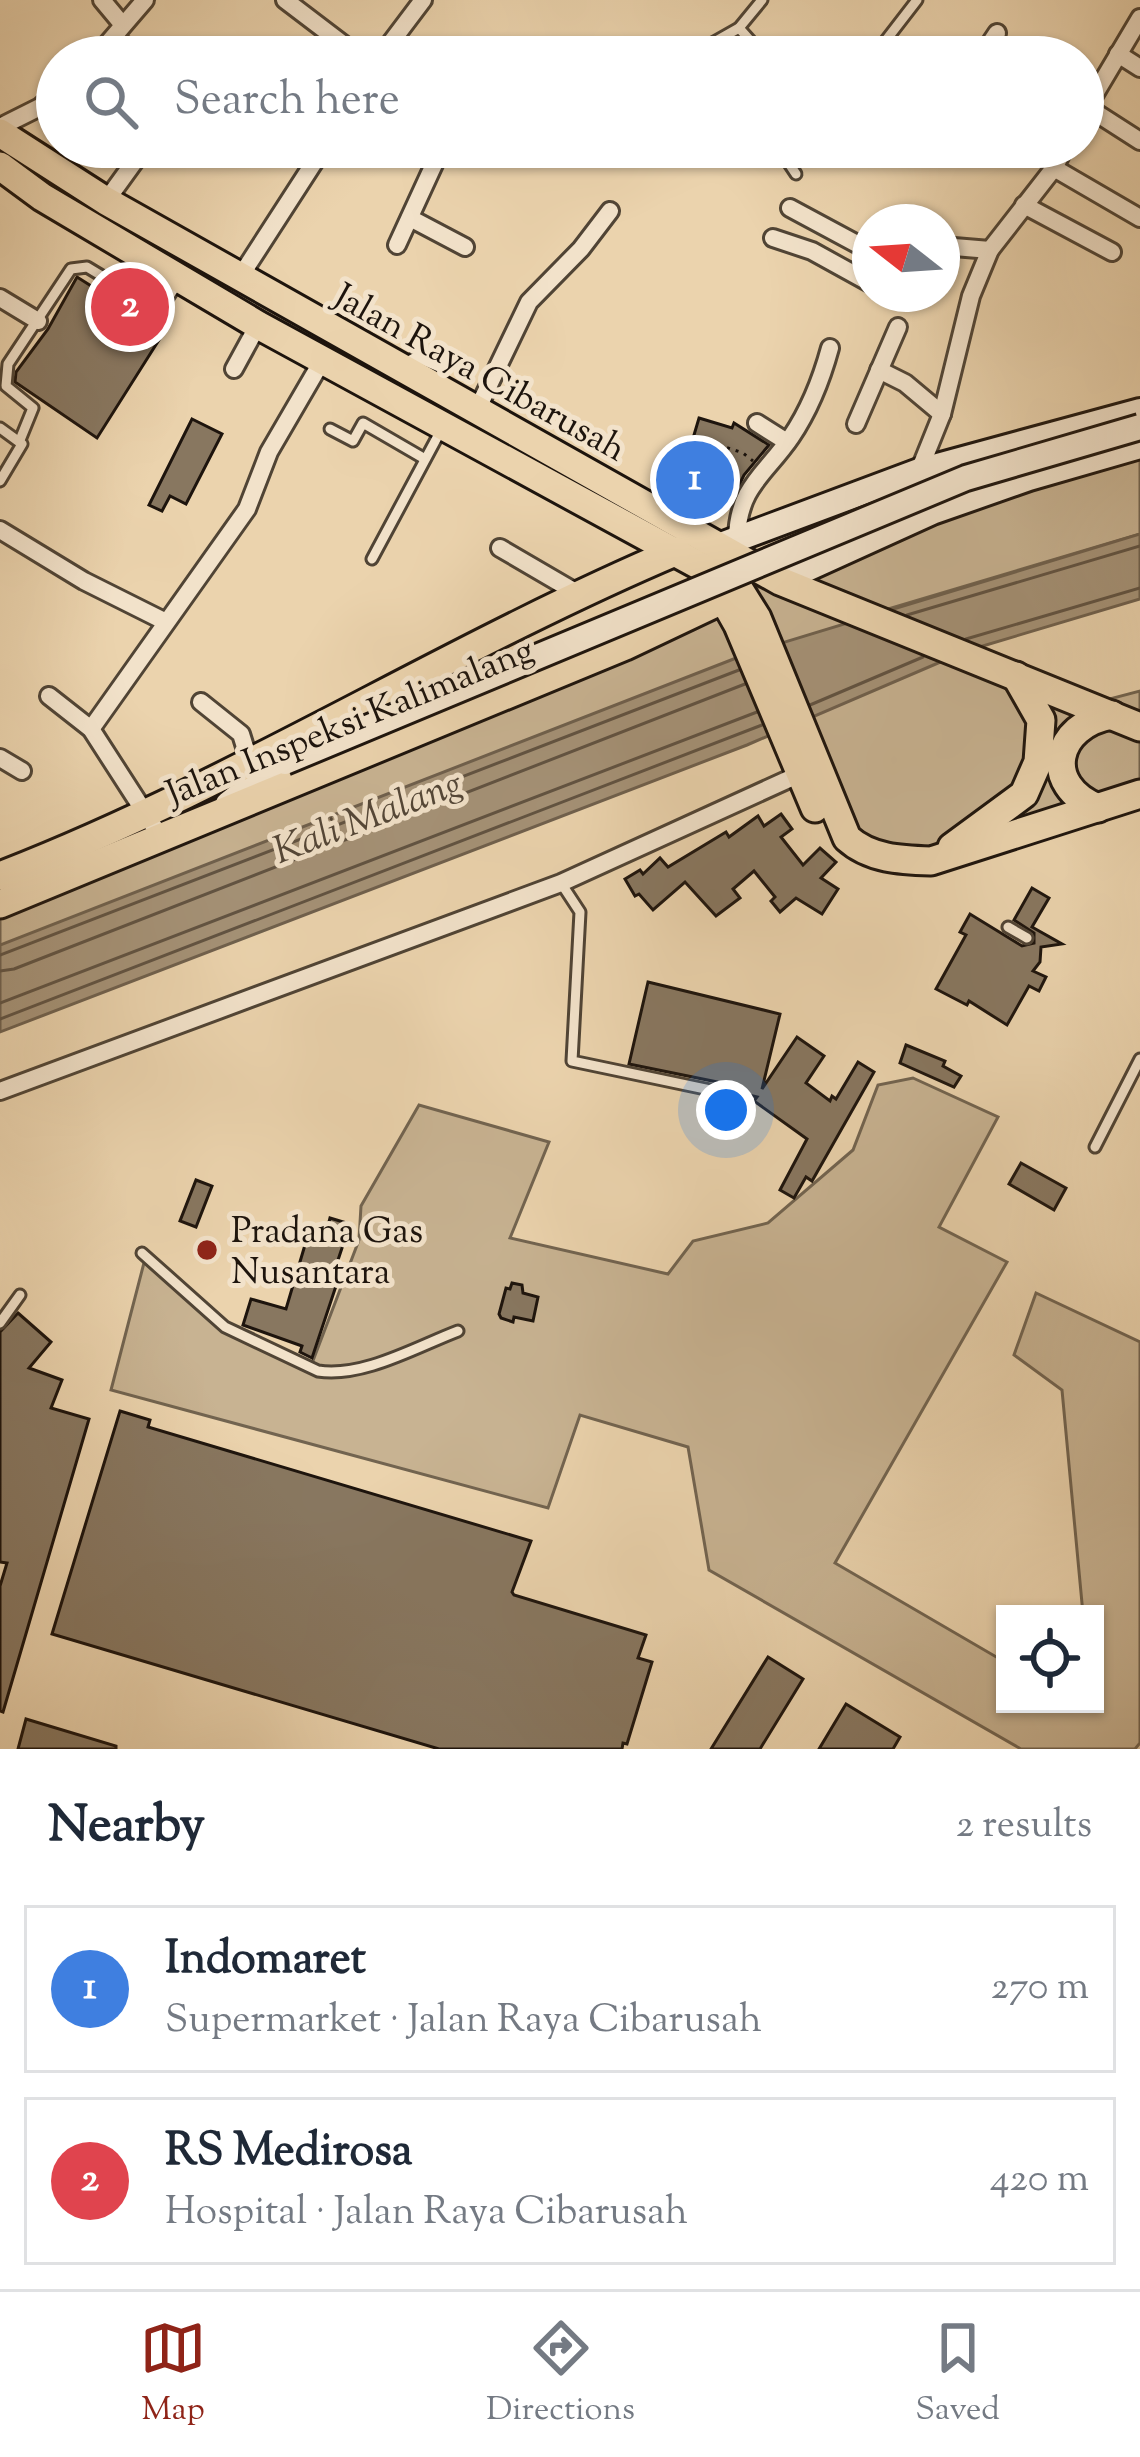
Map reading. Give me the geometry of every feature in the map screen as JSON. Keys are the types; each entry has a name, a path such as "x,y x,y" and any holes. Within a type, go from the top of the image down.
{"main road":[{"name":"Jalan Raya Cibarusah","path":"0,130 36,154"},
{"name":"Jalan Raya Cibarusah","path":"0,166 41,197 322,361 375,401 444,426 737,586 740,614 796,740 847,838"},
{"name":"Jalan Raya Cibarusah","path":"57,168 106,201 476,412 729,541 780,581 1140,727"},
{"path":"729,541 919,471 1140,411"},
{"path":"217,778 282,764 966,478 1140,427"},
{"path":"780,581 932,512 1140,446"},
{"path":"919,471 932,512"},
{"name":"Jalan Inspeksi Kalimalang","path":"0,904 154,825 249,760 379,699 577,593 686,555"},
{"name":"Jalan Inspeksi Kalimalang","path":"0,876 154,825 221,809 625,646 740,614"},
{"path":"931,861 1024,794 1038,762 1041,720 1016,676"},
{"path":"1098,808 1069,788 1062,772 1062,753 1069,736 1082,724 1112,715"},
{"name":"Jalan Raya Cibarusah","path":"796,740 800,774 819,815 871,853 898,860 931,861 1140,794"},
{"path":"221,809 282,764"}],"street":[{"path":"102,0 123,36"},
{"path":"114,36 145,0"},
{"path":"404,36 423,0"},
{"path":"287,1 333,36"},
{"path":"1104,78 1140,18"},
{"path":"1118,54 1140,68"},
{"path":"0,130 36,108"},
{"path":"1104,121 1140,141"},
{"path":"106,201 130,168"},
{"path":"240,277 310,168"},
{"path":"397,245 433,168"},
{"path":"919,471 942,414 971,296 990,250 1054,168 1140,218"},
{"path":"1024,205 1112,252"},
{"path":"790,208 852,241"},
{"path":"476,412 529,302 581,249 610,211"},
{"path":"410,218 465,247"},
{"path":"773,238 812,251 852,273"},
{"path":"960,248 990,250"},
{"path":"0,298 38,321"},
{"path":"234,369 259,325"},
{"path":"856,424 898,327"},
{"path":"729,541 742,499 788,442 821,382 830,348"},
{"path":"91,729 247,508 269,452 322,361"},
{"path":"879,370 905,383 942,414"},
{"path":"757,423 788,442"},
{"path":"0,530 84,581 166,622"},
{"path":"500,548 577,593"},
{"path":"49,696 91,729 154,825"},
{"path":"201,702 241,734 249,760"},
{"path":"1112,715 1140,704"},
{"path":"0,758 22,771"},
{"path":"0,1091 561,883 800,774"}],"lane":[{"path":"725,36 739,28 762,0"},
{"path":"889,36 917,0"},
{"path":"739,28 746,36"},
{"path":"793,168 796,173"},
{"path":"0,481 21,448 33,408 6,386 8,364 65,276 78,266 155,308 164,304 180,278"},
{"path":"397,367 416,357 444,369"},
{"path":"330,429 353,441 375,401"},
{"path":"363,424 425,459"},
{"path":"372,559 444,426"},
{"path":"0,428 20,440"},
{"path":"561,883 580,913 572,1061 715,1091"},
{"path":"1008,927 1027,938"},
{"path":"1095,1147 1140,1059"},
{"path":"142,1253 225,1327 318,1371 370,1364 458,1331"},
{"path":"0,1323 20,1295"}],"path":[{"path":"693,436 742,452 764,470"}],"shaded area":[{"path":"1140,446 1140,534 868,615 1087,705 1140,691 1140,794 931,861 827,824 815,807 750,656 0,946 0,904 741,592"},
{"path":"913,1078 998,1117 939,1227 1007,1262 835,1563 996,1657 996,1713 1104,1713 1104,1605 1082,1605 1062,1390 1014,1355 1036,1293 1140,1342 1140,1743 1135,1749 1021,1749 709,1570 688,1447 580,1415 548,1508 111,1390 145,1259 223,1322 311,1366 359,1240 361,1206 419,1105 549,1142 510,1238 668,1274 693,1241 768,1223 853,1150 878,1085"}],"water":[{"name":"Kali Malang","path":"1140,534 1140,599 966,651 747,745 0,1032 0,945 749,653"}],"building":[{"path":"77,277 164,332 97,438 15,382 16,372 48,329"},
{"path":"699,418 732,428 734,423 769,445 744,475 729,506 703,496 699,507 675,499"},
{"path":"192,419 222,434 186,504 170,496 162,511 149,505"},
{"path":"781,814 792,829 781,837 803,865 820,848 836,862 821,878 838,889 822,914 796,898 780,912 771,901 775,897 754,871 733,889 740,898 716,916 685,882 653,910 639,894 635,896 625,879 640,870 643,874 660,858 668,867 726,832 729,837 758,816 764,826"},
{"path":"1032,888 1049,898 1032,927 1062,944 1041,947 1040,962 1033,971 1046,977 1039,991 1029,986 1007,1025 969,1001 967,1005 936,989 966,935 960,932 970,914 1022,946 1034,943 1034,933 1014,920"},
{"path":"648,982 780,1014 762,1089 797,1037 824,1056 806,1083 830,1101 832,1096 836,1099 858,1062 874,1072 812,1181 806,1177 794,1198 780,1190 807,1139 754,1101 757,1097 724,1089 717,1082 629,1064"},
{"path":"906,1045 945,1061 943,1066 961,1076 954,1087 900,1063"},
{"path":"1021,1163 1066,1188 1054,1210 1009,1184"},
{"path":"196,1180 212,1186 196,1227 180,1221"},
{"path":"330,1218 350,1224 336,1266 342,1268 312,1358 300,1352 302,1346 243,1325 251,1299 286,1309 310,1228 326,1233"},
{"path":"512,1283 538,1297 533,1321 501,1318 506,1288"},
{"path":"18,1313 51,1342 29,1368 62,1380 51,1408 89,1419 3,1712 0,1586 7,1563 0,1562 0,1332"},
{"path":"120,1411 150,1420 148,1427 531,1541 514,1595 646,1635 638,1658 652,1662 627,1744 622,1749 439,1749 52,1634"},
{"path":"768,1657 803,1679 760,1749 711,1749"},
{"path":"846,1704 900,1737 893,1749 819,1749"},
{"path":"26,1719 116,1746 116,1749 18,1749"}],"place":[{"name":"RS Medirosa","path":"130,307"},
{"name":"Indomaret","path":"695,480"},
{"name":"Pradana Gas Nusantara","path":"207,1250"}]}
